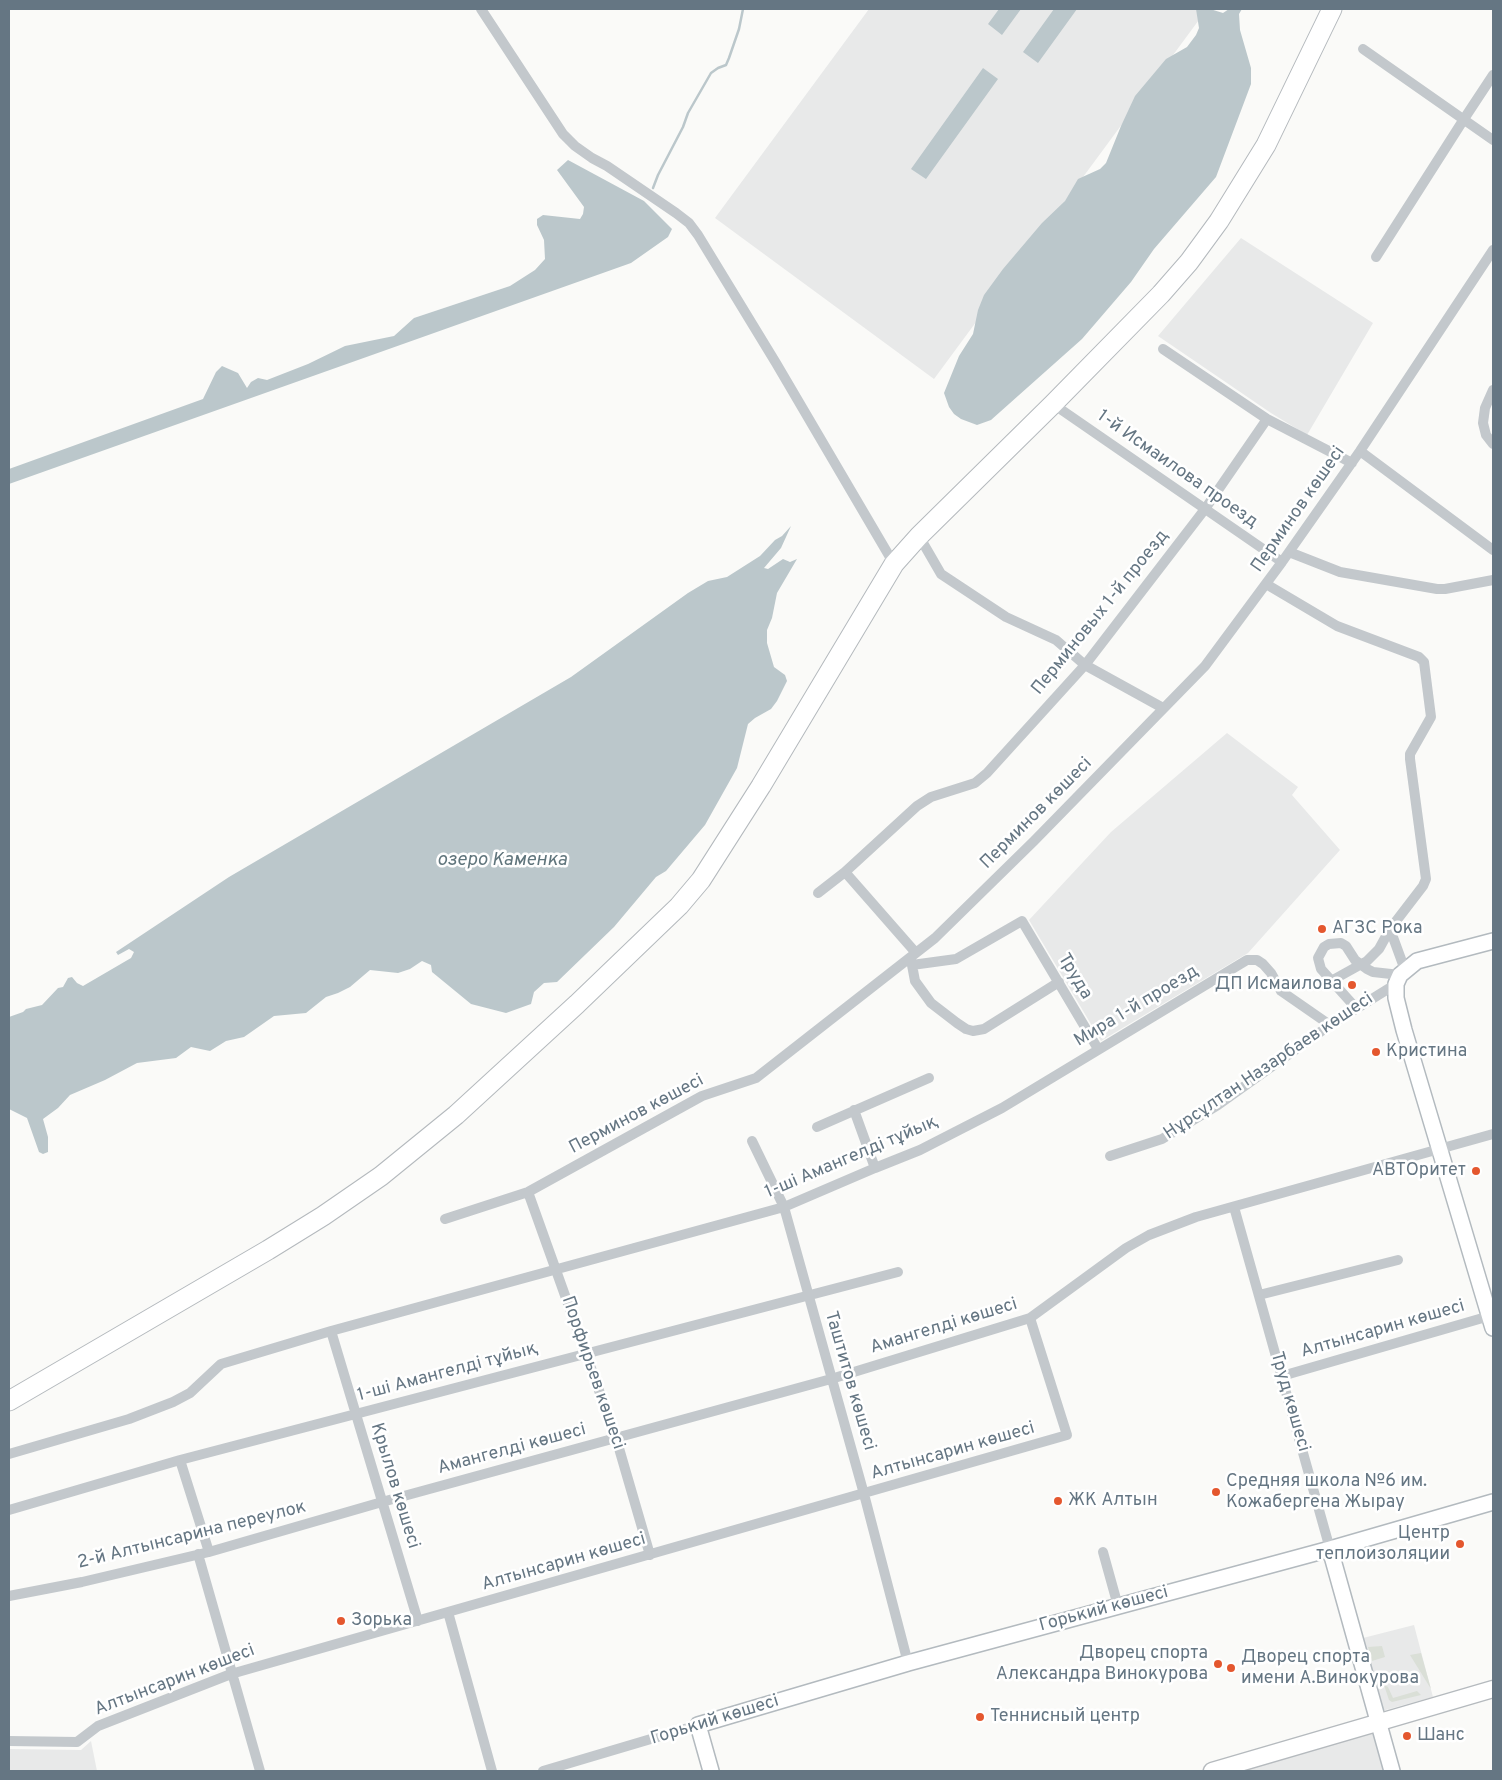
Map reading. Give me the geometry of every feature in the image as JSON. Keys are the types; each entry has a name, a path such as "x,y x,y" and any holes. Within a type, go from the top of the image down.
{"highway":[{"path":"9,1400 268,1250 323,1216 381,1176 456,1115 680,906 701,880 761,786 894,564 919,536 1161,294 1189,262 1219,221 1266,145 1332,9"}],"main road":[{"path":"1212,1771 1493,1689"}],"street":[{"path":"481,9 563,134 592,158 607,166 676,213 698,235 894,564"},
{"path":"1363,48 1493,140"},
{"path":"1376,257 1493,75"},
{"name":"Перминов көшесі","path":"445,1219 528,1192 702,1096 749,1081 761,1075 912,959 935,938 1034,841 1205,666 1352,463 1493,250"},
{"path":"1163,349 1267,419 1352,463"},
{"path":"1493,390 1485,408 1483,424 1486,435 1493,444"},
{"name":"1-й Исмаилова проезд","path":"1053,404 1282,562"},
{"name":"Перминовых 1-й проезд","path":"818,893 845,872 918,806 931,797 970,785 980,779 1085,665 1205,509 1267,419"},
{"path":"1360,451 1493,550"},
{"path":"919,536 941,574 1006,617 1056,640 1085,665 1163,708"},
{"path":"1289,552 1340,572 1439,589 1493,580"},
{"path":"1266,584 1337,626 1423,660 1425,665 1431,717 1410,754 1410,759 1426,878 1423,886 1390,929 1373,956 1360,966 1331,981"},
{"path":"845,872 912,959 915,981 931,1003 966,1029 973,1031 984,1029 1059,982"},
{"name":"Труда","path":"912,959 960,958 1022,921 1098,1049"},
{"path":"1390,929 1401,976 1398,1009 1492,1320"},
{"name":"Нұрсұлтан Назарбаев көшесі","path":"1110,1156 1162,1139 1218,1105 1401,976 1417,962 1493,941"},
{"path":"1356,1008 1321,970 1318,958 1320,952 1329,944 1340,943 1346,946 1360,966 1373,972 1401,976"},
{"name":"Мира 1-й проезд","path":"1002,1108 1244,961 1251,959 1257,960 1266,966 1281,991 1330,1025"},
{"path":"817,1127 928,1078"},
{"name":"1-ші Амангелді тұйық","path":"331,1331 784,1207 920,1150 1002,1108"},
{"path":"854,1110 875,1168"},
{"name":"Амангелді көшесі","path":"382,1502 831,1379 1030,1318 1137,1240 1196,1217 1493,1134"},
{"name":"Таштитов көшесі","path":"752,1141 784,1207 864,1494 908,1663"},
{"name":"Порфирьев көшесі","path":"528,1192 616,1438 650,1555"},
{"name":"Труд көшесі","path":"1234,1207 1392,1771"},
{"path":"1259,1295 1398,1260"},
{"name":"1-ші Амангелді тұйық","path":"9,1510 180,1460 898,1272"},
{"name":"Алтынсарин көшесі","path":"9,1741 77,1742 98,1726 231,1674 1067,1435 1030,1318"},
{"name":"Алтынсарин көшесі","path":"1282,1376 1492,1320"},
{"path":"9,1454 129,1419 173,1402 190,1393 221,1364 331,1331"},
{"name":"Крылов көшесі","path":"331,1331 418,1621"},
{"path":"180,1460 209,1552"},
{"name":"2-й Алтынсарина переулок","path":"9,1596 82,1582 209,1552 382,1502"},
{"name":"Горький көшесі","path":"543,1771 908,1663 1330,1549 1493,1502"},
{"path":"1103,1552 1118,1606"},
{"path":"198,1554 260,1771"},
{"path":"448,1612 492,1771"},
{"path":"698,1725 711,1771"}],"shaded area":[{"path":"869,9 1207,9 934,379 715,218"},
{"path":"1241,238 1373,323 1307,435 1271,413 1158,336"},
{"path":"1227,733 1298,787 1292,795 1340,850 1248,953 1101,1041 1029,920 1111,832"},
{"path":"1414,1625 1433,1697 1382,1711 1363,1638"},
{"path":"1382,1646 1385,1657 1372,1661 1368,1647"},
{"path":"1421,1653 1431,1689 1410,1655"},
{"path":"1384,1685 1388,1687 1393,1698 1417,1691 1421,1695 1392,1702 1389,1700"},
{"path":"1374,1733 1384,1771 1238,1771"},
{"path":"91,1741 97,1771 9,1771 9,1749 81,1750"}],"water":[{"path":"999,9 1021,9 1002,35 988,24"},
{"path":"1054,9 1077,9 1038,63 1023,52"},
{"path":"1196,9 1210,9 1223,13 1229,9 1242,9 1239,14 1240,30 1251,68 1251,84 1216,177 1154,249 1131,282 1082,339 991,420 977,425 961,419 949,407 944,393 959,356 973,334 978,310 984,295 1003,269 1042,223 1065,201 1078,179 1100,169 1106,163 1135,96 1166,59 1187,47 1196,35 1199,28"},
{"path":"983,68 998,79 926,179 911,169"},
{"path":"568,160 644,201 672,229 668,237 631,263 9,484 9,469 203,399 216,372 222,366 238,373 247,388 251,382 258,378 267,380 308,364 345,346 394,336 414,318 510,286 535,270 545,259 544,240 537,225 537,219 543,215 580,219 583,214 584,207 557,170"},
{"name":"озеро Каменка","path":"791,526 781,548 764,568 768,569 783,559 790,562 797,559 777,593 772,618 767,630 767,643 774,667 785,675 787,681 777,701 771,709 748,724 737,768 705,825 666,871 656,877 614,927 557,982 544,983 534,992 531,1004 506,1013 471,1004 432,972 431,965 422,961 410,969 398,973 370,970 350,987 326,997 306,1013 274,1016 244,1037 226,1041 210,1051 191,1047 176,1058 137,1063 105,1080 70,1095 58,1108 43,1119 48,1137 48,1152 43,1154 39,1152 27,1118 9,1109 9,1017 26,1009 42,1005 58,988 63,987 68,978 72,977 83,986 131,958 134,952 129,949 118,955 116,952 229,877 571,677 688,593 708,581 727,577 760,556"}],"waterway":[{"path":"653,188 688,113 711,73 726,65 739,29 743,9"}],"place":[{"name":"АГЗС Рока","path":"1322,929"},
{"name":"ДП Исмаилова","path":"1352,985"},
{"name":"Кристина","path":"1376,1052"},
{"name":"АВТОритет","path":"1476,1171"},
{"name":"Средняя школа №6 им. Кожабергена Жырау","path":"1216,1492"},
{"name":"ЖК Алтын","path":"1058,1501"},
{"name":"Центр теплоизоляции","path":"1460,1544"},
{"name":"Зорька","path":"341,1621"},
{"name":"Дворец спорта Александра Винокурова","path":"1218,1664"},
{"name":"Дворец спорта имени А.Винокурова","path":"1231,1668"},
{"name":"Теннисный центр","path":"980,1717"},
{"name":"Шанс","path":"1407,1736"}]}
